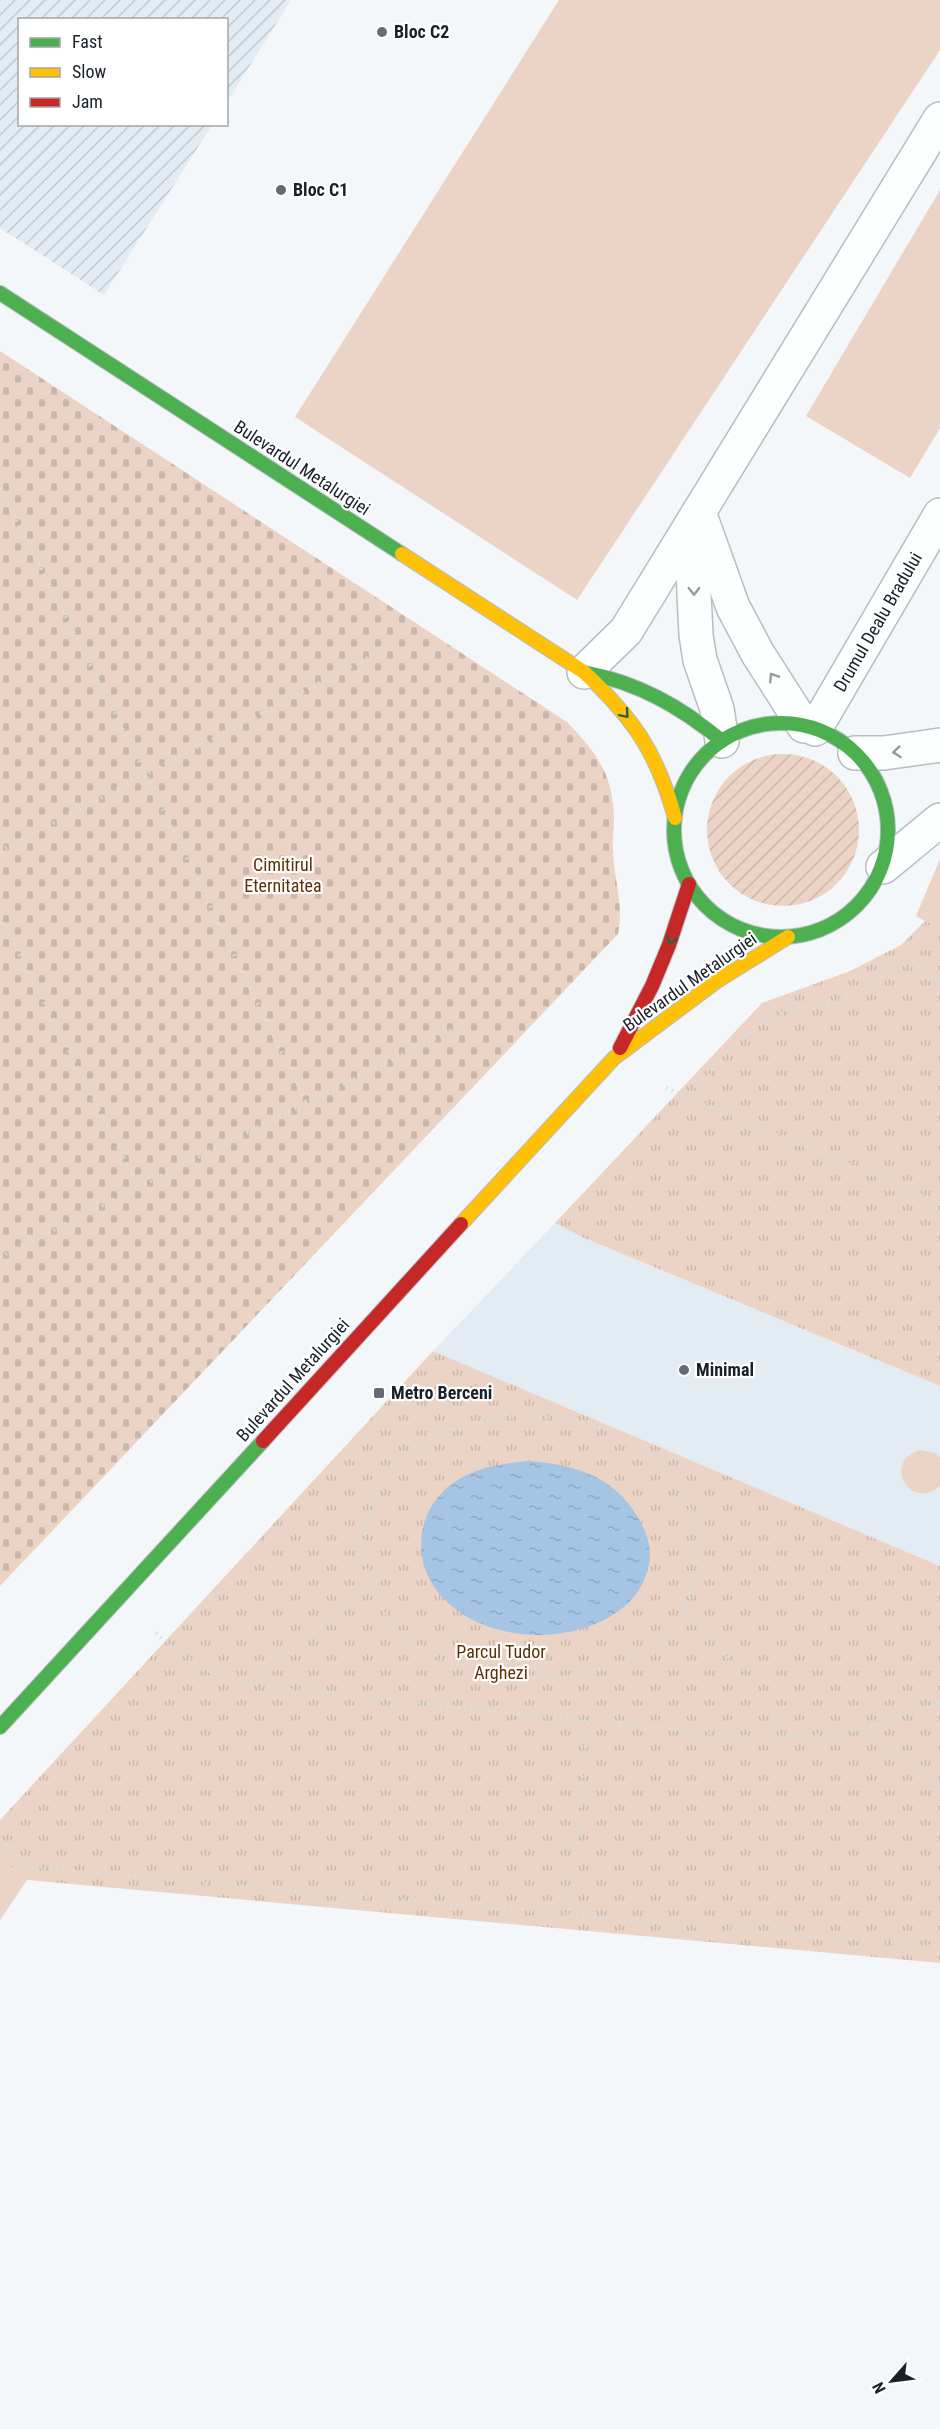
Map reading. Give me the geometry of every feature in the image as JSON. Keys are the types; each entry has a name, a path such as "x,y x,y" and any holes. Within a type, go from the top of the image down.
{"main road":[{"name":"Bulevardul Metalurgiei","path":"0,293 584,672 608,694 644,738 668,789 675,818"},
{"name":"Bulevardul Metalurgiei","path":"584,672 613,677 647,689 699,721 722,741"},
{"path":"780,723 810,728 836,738 855,753 874,777 886,806 888,836 883,867 871,889 855,908 836,923 812,933 788,937 758,935 731,925 707,907 689,884 680,863 675,841 675,818 690,774 722,741 740,730 756,726 780,723"},
{"name":"Bulevardul Metalurgiei","path":"614,1058 652,986 669,945 689,884"},
{"name":"Bulevardul Metalurgiei","path":"0,1727 614,1058 717,981 788,937"}],"street":[{"path":"584,672 626,632 940,119"},
{"path":"699,512 733,607 758,654 810,728"},
{"path":"699,512 693,573 696,635 700,660 717,709 722,741"},
{"name":"Drumul Dealu Bradului","path":"810,728 940,515"},
{"path":"855,753 884,753 940,746"},
{"path":"883,867 940,820"}],"path":[{"path":"0,488 146,775 306,1102"},
{"path":"0,851 390,646"},
{"path":"0,917 139,1187"},
{"path":"688,1097 755,1028 779,1014 834,1002 859,993 878,982 897,962 940,980"},
{"path":"0,1257 473,1019"},
{"path":"666,1088 940,1203"},
{"path":"510,1417 556,1418 605,1429 632,1443 657,1461 680,1486 695,1522 700,1554 696,1580 686,1605 667,1632 643,1651 618,1663 590,1672 524,1679 495,1676 467,1669 425,1649 392,1619 378,1602 370,1586 362,1546 365,1528 376,1495 396,1466 432,1438 479,1421 510,1417"},
{"path":"251,1683 380,1578"},
{"path":"686,1605 792,1738"},
{"path":"156,1633 174,1648 209,1670 279,1689 760,1738 792,1738 862,1728 925,1709 940,1702"},
{"path":"569,1915 588,1720"},
{"path":"862,1728 940,1786"},
{"path":"0,1839 34,1869 940,1947"}],"shaded area":[{"path":"0,0 291,0 228,100 228,18 18,18 18,126 211,126 104,295 0,228"},
{"path":"555,1223 582,1237 940,1386 940,1566 433,1351"}],"green space":[{"path":"559,0 940,0 940,50 577,600 295,417"},
{"path":"940,190 940,428 910,478 806,416"},
{"name":"Cimitirul Eternitatea","path":"0,351 567,722 595,754 607,777 613,803 614,862 620,923 618,934 0,1586"},
{"path":"783,754 798,755 812,760 837,776 853,801 858,815 858,845 853,859 837,884 812,900 798,905 783,906 768,905 754,900 729,884 713,859 708,845 707,830 708,815 713,801 729,776 754,760 768,755"},
{"path":"940,859 940,929 916,916"},
{"path":"925,921 940,928 940,1386 582,1237 555,1223 762,1003 850,971 901,945"},
{"name":"Parcul Tudor Arghezi","path":"433,1351 940,1566 940,1963 27,1880 0,1858 0,1820"},
{"path":"920,1450 935,1453 940,1458 940,1486 929,1492 919,1493 910,1489 901,1474 902,1464 908,1456"},
{"path":"0,1858 27,1880 0,1920"}],"water":[{"path":"527,1461 583,1471 613,1488 637,1516 649,1543 647,1572 639,1590 627,1604 606,1619 583,1629 556,1634 529,1635 503,1631 478,1622 455,1609 437,1591 428,1576 421,1543 423,1527 438,1497 450,1485 472,1473 495,1466"}],"traffic: fast":[{"path":"0,293 402,554"},
{"path":"584,672 640,689 690,717 722,741"},
{"path":"781,723 802,725 831,736 849,748 863,762 875,780 883,799 888,830 886,851 875,880 863,898 849,912 831,924 812,932 781,937 760,935 731,924 713,912 699,898 687,880 679,861 674,830 676,809 687,780 699,762 713,748 731,736 750,728 781,723"},
{"path":"0,1727 263,1441"}],"traffic: slow":[{"path":"402,554 584,672 630,721 641,738 660,774 675,818"},
{"path":"461,1224 614,1058 717,981 788,937"}],"traffic: jam":[{"path":"620,1048 652,986 669,945 689,884"},
{"path":"263,1441 461,1224"}],"place":[{"name":"Bloc C2","path":"382,32"},
{"name":"Bloc C1","path":"281,190"},
{"name":"Minimal","path":"684,1370"},
{"name":"Metro Berceni","path":"379,1393"}]}
